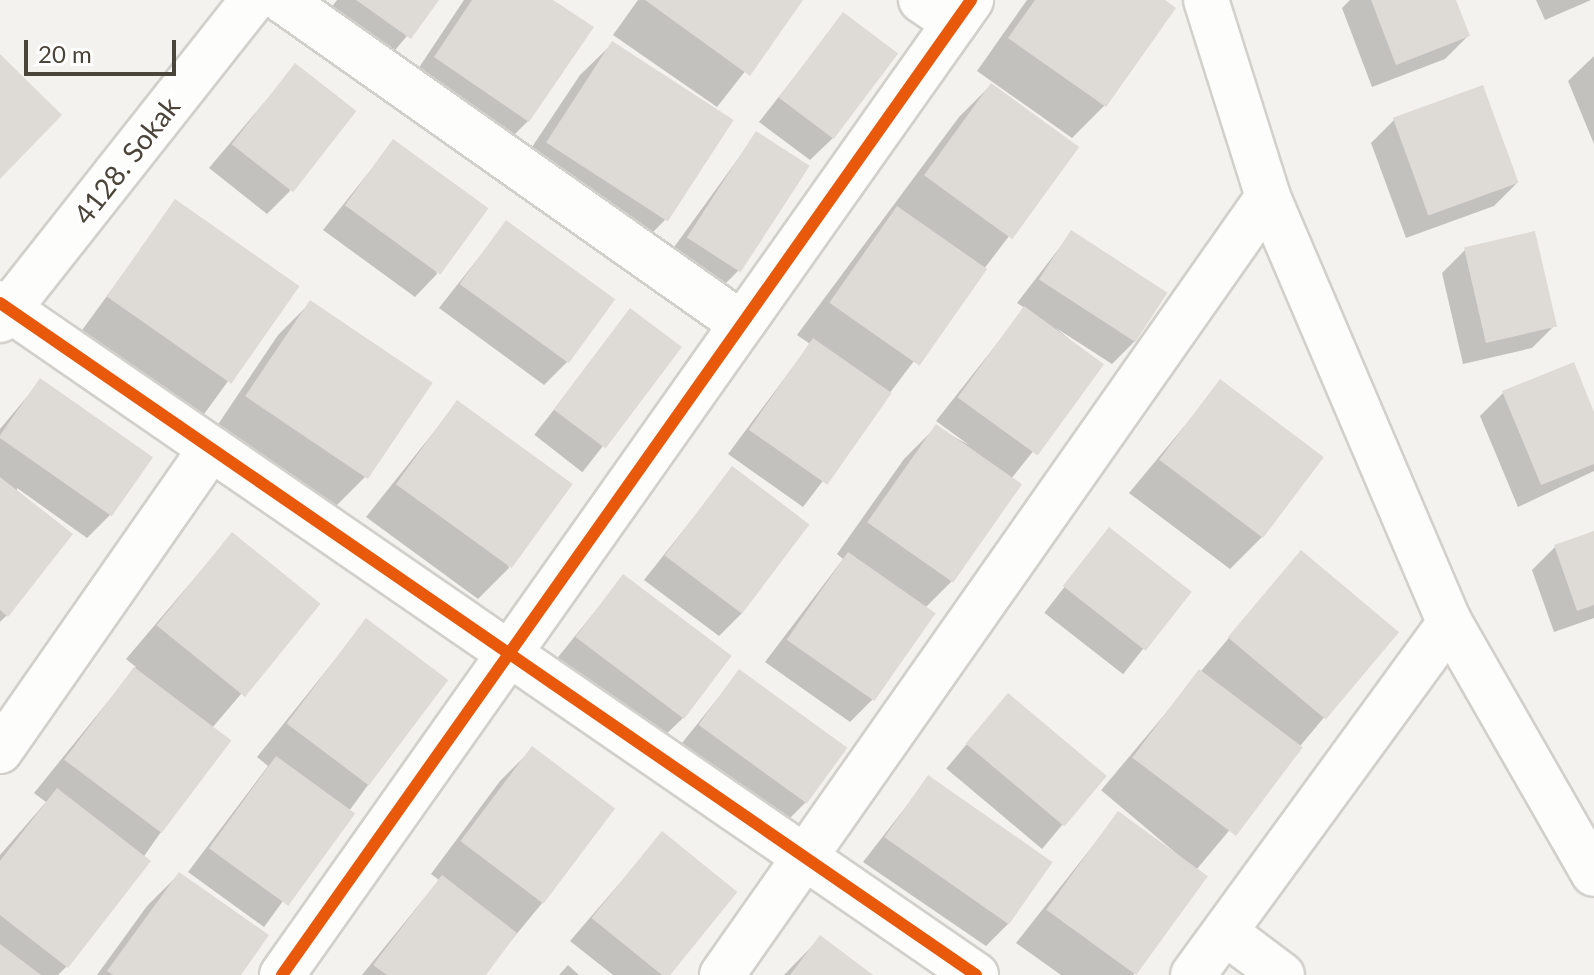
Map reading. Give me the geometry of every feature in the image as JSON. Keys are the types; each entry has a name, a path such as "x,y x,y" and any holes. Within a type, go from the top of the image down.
{"street":[{"name":"4128. Sokak","path":"3,311 253,0"},
{"path":"282,0 739,322"},
{"path":"1206,0 1268,197 1450,623 1594,874"},
{"path":"282,975 739,322 949,8"},
{"path":"722,975 1268,197"},
{"path":"3,311 211,448 976,975"},
{"path":"0,751 211,448"},
{"path":"1193,975 1450,623"},
{"path":"1226,933 1282,975"}],"building":[{"path":"356,0 439,0 411,39"},
{"path":"472,0 553,0 594,27 529,122 434,57"},
{"path":"645,0 803,0 750,76"},
{"path":"1035,0 1165,0 1176,8 1106,107 1008,38"},
{"path":"1371,0 1456,0 1470,36 1396,65"},
{"path":"843,12 898,54 834,139 779,97"},
{"path":"612,41 734,120 668,221 546,142"},
{"path":"0,54 62,115 0,179"},
{"path":"295,63 356,111 293,192 232,144"},
{"path":"991,83 1079,147 1012,239 924,175"},
{"path":"1483,85 1519,183 1428,216 1393,118"},
{"path":"756,131 810,166 741,272 687,238"},
{"path":"393,139 488,208 440,275 345,205"},
{"path":"175,199 300,286 231,384 107,296"},
{"path":"897,206 987,269 919,366 829,303"},
{"path":"506,220 615,299 569,363 460,284"},
{"path":"1071,230 1167,293 1135,342 1039,279"},
{"path":"1535,231 1557,326 1486,343 1464,247"},
{"path":"310,300 433,383 368,479 245,396"},
{"path":"1024,306 1104,364 1038,456 958,397"},
{"path":"630,308 682,347 605,449 554,409"},
{"path":"813,338 892,393 827,485 749,430"},
{"path":"1574,362 1594,412 1594,464 1541,485 1502,391"},
{"path":"40,378 153,457 112,516 0,438"},
{"path":"1220,379 1324,457 1263,538 1159,460"},
{"path":"457,400 573,484 512,568 396,484"},
{"path":"936,424 1022,484 953,583 867,522"},
{"path":"732,466 809,524 742,614 665,555"},
{"path":"0,477 73,534 8,617 0,610"},
{"path":"1109,527 1192,592 1146,651 1063,586"},
{"path":"1594,531 1594,605 1577,611 1554,545"},
{"path":"232,532 321,604 245,697 156,625"},
{"path":"1301,550 1399,632 1326,720 1228,637"},
{"path":"848,552 936,613 874,701 787,640"},
{"path":"623,574 732,656 684,719 575,637"},
{"path":"366,618 448,680 369,785 287,723"},
{"path":"134,667 231,740 162,833 64,760"},
{"path":"739,669 847,748 807,804 698,725"},
{"path":"1199,669 1303,747 1236,836 1132,758"},
{"path":"1008,693 1107,776 1064,826 966,744"},
{"path":"532,746 615,809 543,904 460,841"},
{"path":"276,756 355,814 288,906 209,848"},
{"path":"928,775 1053,862 1009,924 884,837"},
{"path":"57,788 151,861 68,968 0,915 0,861"},
{"path":"1118,811 1208,876 1136,975 1046,910"},
{"path":"662,831 737,892 670,975 662,975 592,918"},
{"path":"179,872 269,935 241,975 113,975 107,971"},
{"path":"442,875 517,933 486,975 387,975 373,965"},
{"path":"820,935 873,975 790,975"},
{"path":"0,944 41,975 0,975"}],"cycle path":[{"path":"282,975 971,0"},
{"path":"0,303 976,975"}]}
